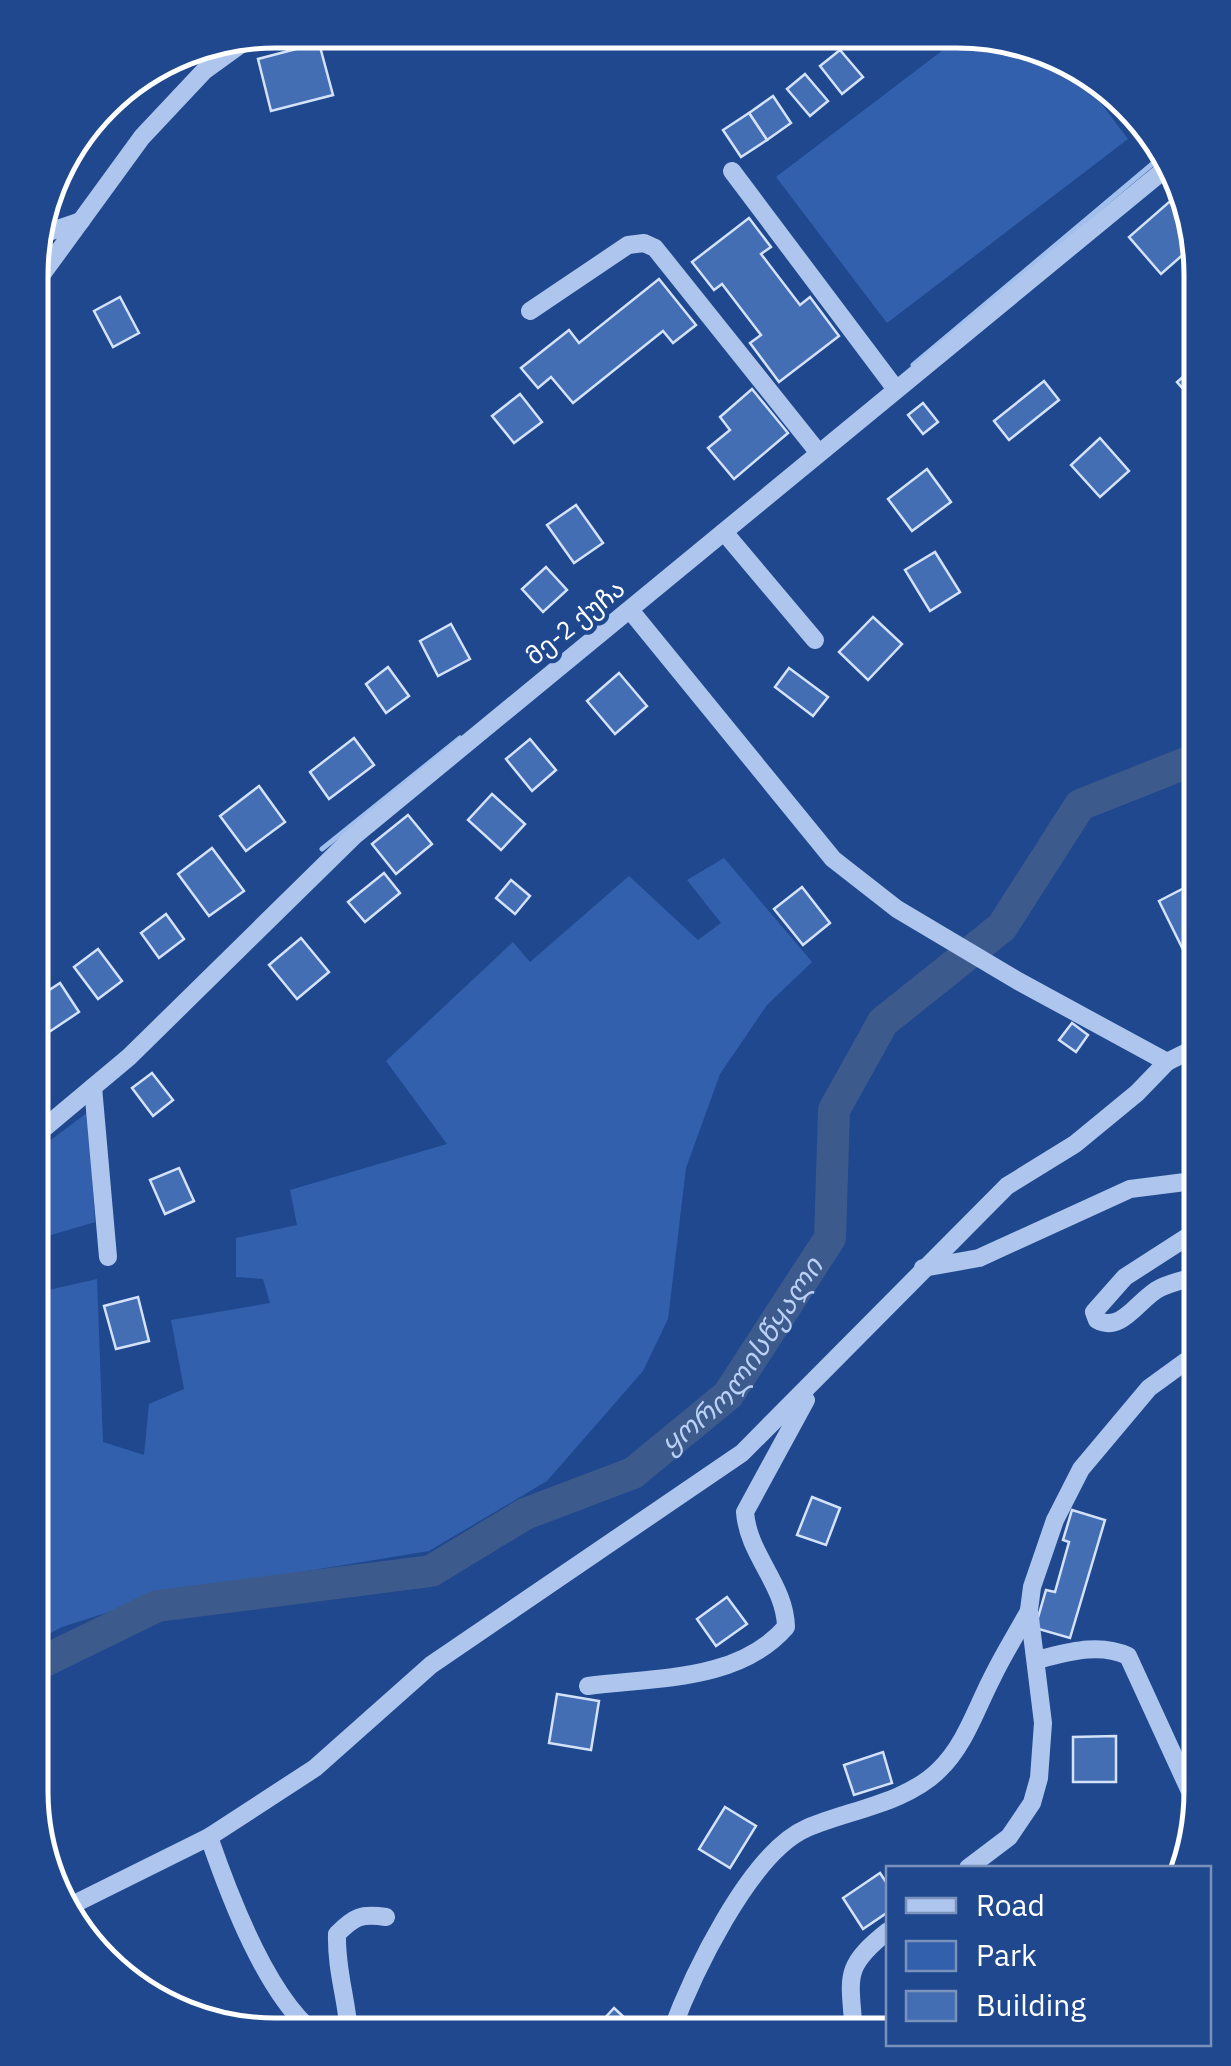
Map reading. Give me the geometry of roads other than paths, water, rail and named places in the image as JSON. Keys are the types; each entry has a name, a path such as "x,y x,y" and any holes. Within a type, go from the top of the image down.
{"street":[{"path":"48,266 142,137 204,70 229,52"},
{"path":"732,171 895,388"},
{"name":"მე-2 ქუჩა","path":"48,1125 129,1058 354,836 1159,174"},
{"path":"52,231 82,221"},
{"path":"530,310 628,245 644,242 655,248 818,452"},
{"path":"724,532 815,640"},
{"path":"630,610 833,859 897,910 1167,1062"},
{"path":"77,1903 209,1837 315,1768 432,1665 742,1453 1007,1186 1075,1144 1167,1062 1183,1054"},
{"path":"93,1088 108,1257"},
{"path":"922,1268 979,1258 1130,1190 1183,1182"},
{"path":"1183,1237 1125,1276 1094,1312 1097,1320 1105,1325 1116,1324 1158,1288 1183,1280"},
{"path":"970,1866 1008,1836 1032,1802 1039,1778 1043,1722 1029,1610 1032,1587 1055,1520 1081,1469 1149,1388 1183,1363"},
{"path":"588,1686 717,1670 744,1661 786,1627 786,1614 774,1582 753,1550 745,1512 819,1378"},
{"path":"677,2018 698,1965 764,1861 802,1830 919,1787 940,1769 963,1739 1029,1610"},
{"path":"1036,1660 1083,1649 1114,1650 1128,1656 1183,1776"},
{"path":"209,1837 227,1891 280,1995 298,2018"},
{"path":"346,2018 336,1966 336,1934 364,1913 386,1917"},
{"path":"853,2018 851,1973 861,1953 886,1933"}],"waterway":[{"path":"913,365 1154,163"},
{"path":"322,849 460,738"},
{"name":"ყოროლისწყალი","path":"48,1659 157,1606 431,1571 525,1514 633,1473 728,1395 830,1238 834,1110 883,1022 1002,927 1080,805 1184,764"}]}
